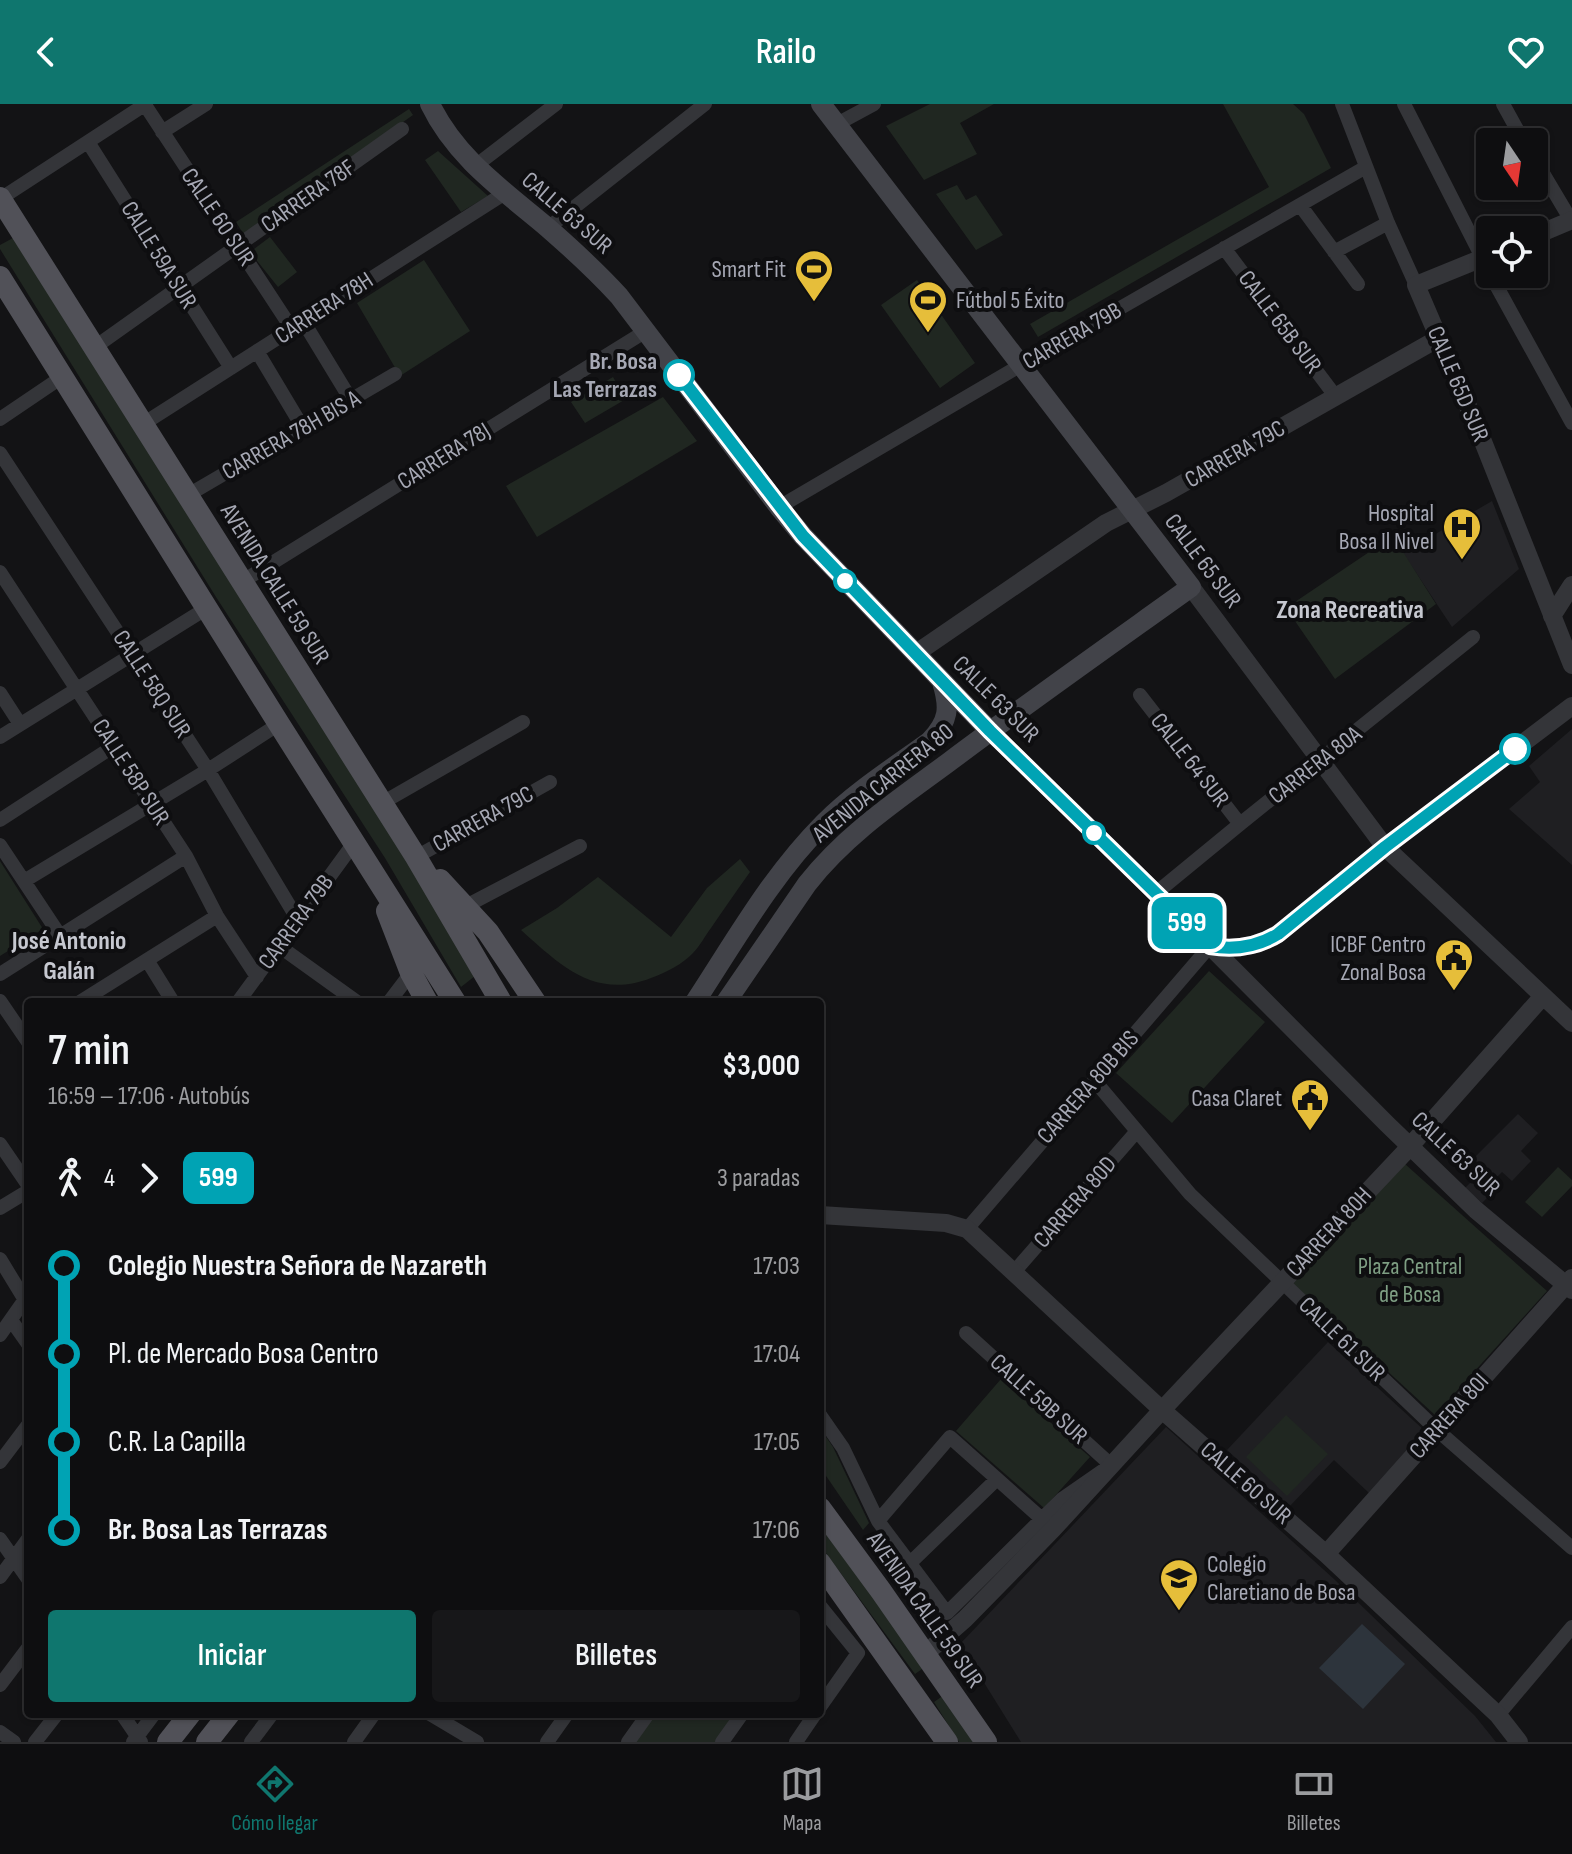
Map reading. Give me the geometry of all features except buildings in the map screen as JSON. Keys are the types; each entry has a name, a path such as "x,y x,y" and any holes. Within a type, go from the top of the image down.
{"main road":[{"name":"CALLE 63 SUR","path":"430,104 442,127 474,167 603,278 803,536 990,731"},
{"name":"CALLE 65 SUR","path":"821,104 1191,587"},
{"name":"AVENIDA CALLE 59 SUR","path":"0,198 9,223 95,347 243,581 416,857 499,998"},
{"path":"0,277 452,998"},
{"name":"AVENIDA CARRERA 80","path":"729,998 807,884 834,853 863,827 990,731 1191,587"},
{"name":"AVENIDA CARRERA 80","path":"698,998 773,883 809,838 852,798 938,732 948,710 942,682"},
{"path":"416,857 466,906 495,942 532,998"},
{"path":"374,873 411,973 425,998"},
{"name":"AVENIDA CALLE 59 SUR","path":"824,1514 986,1742"},
{"path":"824,1569 947,1742"},
{"path":"168,1742 187,1718"},
{"path":"207,1742 226,1718"}],"street":[{"path":"0,198 146,104"},
{"name":"CALLE 60 SUR","path":"146,104 238,246 351,400"},
{"path":"162,132 206,104"},
{"path":"548,228 705,104"},
{"path":"837,124 874,104"},
{"name":"CALLE 65D SUR","path":"1342,104 1388,223 1482,439 1572,665"},
{"path":"1404,104 1476,242"},
{"path":"1503,104 1516,128"},
{"path":"474,167 548,107"},
{"name":"CARRERA 78F","path":"95,347 402,129"},
{"name":"CALLE 59A SUR","path":"88,142 231,368"},
{"name":"CARRERA 79B","path":"779,507 1366,167"},
{"path":"1548,181 1572,221 1548,230"},
{"name":"CARRERA 78H","path":"143,424 505,193"},
{"path":"1300,205 1358,284"},
{"path":"1334,252 1388,223"},
{"name":"CALLE 65B SUR","path":"1224,248 1336,397"},
{"path":"1416,285 1476,268"},
{"path":"1500,288 1572,423"},
{"name":"CARRERA 78J","path":"243,581 646,331"},
{"name":"CARRERA 79C","path":"915,654 1106,523 1166,493 1439,338"},
{"path":"257,351 303,428"},
{"name":"CARRERA 78H BIS A","path":"188,495 395,374"},
{"path":"0,419 62,377"},
{"name":"CALLE 58Q SUR","path":"0,453 208,770 298,920"},
{"name":"CALLE 58P SUR","path":"0,572 186,856 217,916 257,977"},
{"path":"1552,616 1572,585"},
{"name":"CALLE 65 SUR","path":"1191,587 1385,847 1572,1023"},
{"path":"0,737 207,608"},
{"name":"CARRERA 80A","path":"1156,893 1473,637"},
{"path":"0,693 20,724"},
{"name":"CALLE 64 SUR","path":"1140,695 1240,824"},
{"path":"1210,946 1232,948 1268,940 1572,706"},
{"path":"382,803 523,722"},
{"path":"24,881 279,724"},
{"name":"CALLE 63 SUR","path":"990,731 1487,1220 1570,1284"},
{"path":"0,820 114,746"},
{"name":"CARRERA 79C","path":"416,857 550,782"},
{"name":"CARRERA 79B","path":"244,998 354,843"},
{"path":"0,845 61,937"},
{"path":"466,906 580,846"},
{"path":"0,974 186,856"},
{"path":"91,998 217,916"},
{"path":"279,946 351,998"},
{"name":"CARRERA 80B BIS","path":"967,1229 1210,946"},
{"path":"147,960 171,998"},
{"path":"392,998 411,973"},
{"name":"CARRERA 80H","path":"925,1654 965,1619 1031,1552 1410,1146 1543,996"},
{"path":"0,1001 24,1034"},
{"name":"CALLE 61 SUR","path":"1094,1080 1190,1194 1437,1430 1572,1548"},
{"name":"CARRERA 80D","path":"1014,1272 1137,1131"},
{"path":"0,1144 24,1182"},
{"path":"0,1208 24,1191"},
{"path":"824,1215 946,1223 967,1229"},
{"name":"CALLE 60 SUR","path":"967,1229 1162,1410 1326,1554 1498,1715 1519,1742"},
{"path":"0,1259 24,1295"},
{"name":"CARRERA 80I","path":"1326,1554 1570,1284"},
{"path":"0,1335 24,1301"},
{"path":"11,1320 24,1338"},
{"name":"CALLE 59B SUR","path":"966,1333 1111,1465"},
{"path":"824,1421 843,1448 878,1521 909,1564 997,1479"},
{"path":"0,1462 24,1430"},
{"path":"878,1521 950,1437 1039,1522 1031,1552"},
{"name":"CARRERA 80H","path":"909,1564 947,1613 1062,1499 1111,1465"},
{"path":"0,1539 24,1573"},
{"path":"0,1577 24,1545"},
{"path":"824,1611 858,1653 824,1701"},
{"path":"1498,1715 1572,1627"},
{"path":"0,1685 24,1653"},
{"path":"35,1742 54,1718"},
{"path":"124,1718 137,1740 151,1718"},
{"path":"251,1742 269,1718"},
{"path":"354,1742 371,1718"},
{"path":"435,1718 461,1738 477,1742"},
{"path":"547,1742 564,1718"},
{"path":"628,1742 645,1718"},
{"path":"722,1742 739,1718"},
{"path":"796,1742 812,1718"},
{"path":"0,1732 14,1742"}],"shaded area":[{"name":"Hospital Bosa Il Nivel","path":"1492,501 1519,569 1452,627 1403,553"},
{"path":"1572,729 1572,865 1509,809 1540,782 1529,766"},
{"path":"1518,1114 1538,1133 1521,1151 1531,1161 1512,1181 1502,1172 1496,1178 1501,1184 1482,1203 1465,1188 1482,1171 1472,1160"},
{"path":"1328,1342 1426,1432 1369,1493 1334,1460 1289,1507 1227,1450"},
{"name":"Colegio Claretiano de Bosa","path":"1166,1427 1334,1579 1475,1716 1496,1742 1021,1742 960,1644"},
{"path":"1362,1624 1405,1664 1363,1709 1319,1668"}],"green space":[{"path":"930,104 994,104 960,123 977,154 924,180 886,126"},
{"path":"1223,104 1293,104 1304,114 1331,168 1038,337 1030,324 1269,187"},
{"path":"409,109 413,115 244,235 236,222"},
{"path":"438,151 488,196 461,212 425,160"},
{"path":"957,185 966,200 976,195 1003,235 976,250 936,194"},
{"path":"270,237 297,272 278,287 250,252"},
{"path":"13,238 401,852 475,976 461,987 385,858 216,597 0,249 0,245"},
{"path":"424,260 470,331 400,376 357,303"},
{"name":"Fútbol 5 Éxito","path":"917,280 975,363 940,388 881,305"},
{"path":"613,377 626,399 585,423 571,402"},
{"path":"663,397 697,441 537,537 506,486"},
{"path":"1393,536 1436,604 1335,679 1286,608"},
{"path":"740,859 750,872 698,947 679,964 651,978 631,984 596,982 565,966 521,930 598,877 671,937 707,888"},
{"path":"0,861 43,929 0,956"},
{"path":"1209,971 1265,1022 1172,1123 1116,1073"},
{"name":"Plaza Central de Bosa","path":"1405,1164 1547,1291 1435,1415 1293,1284"},
{"path":"1558,1167 1572,1180 1572,1186 1542,1217 1525,1202"},
{"path":"1001,1379 1090,1457 1044,1508 956,1431"},
{"path":"1286,1415 1328,1454 1287,1496 1246,1457"},
{"path":"824,1434 869,1523 863,1530 824,1473"},
{"path":"824,1531 925,1667 915,1674 824,1550"},
{"path":"944,1695 973,1742 959,1742 934,1702"},
{"path":"648,1718 732,1718 715,1742 631,1742"}],"bus line":[{"name":"599","path":"679,375 803,536 990,731 1210,946 1232,948 1255,945 1278,934 1385,847 1515,749"}],"place":[{"name":"Smart Fit","path":"814,303"},
{"name":"Fútbol 5 Éxito","path":"928,334"},
{"name":"Br. Bosa Las Terrazas","path":"679,375"},
{"name":"Hospital Bosa Il Nivel","path":"1462,561"},
{"name":"ICBF Centro Zonal Bosa","path":"1454,992"},
{"name":"Casa Claret","path":"1310,1132"},
{"name":"Colegio Claretiano de Bosa","path":"1179,1612"}],"district":[{"name":"Zona Recreativa","path":"1350,610"},
{"name":"José Antonio Galán","path":"69,956"}]}
